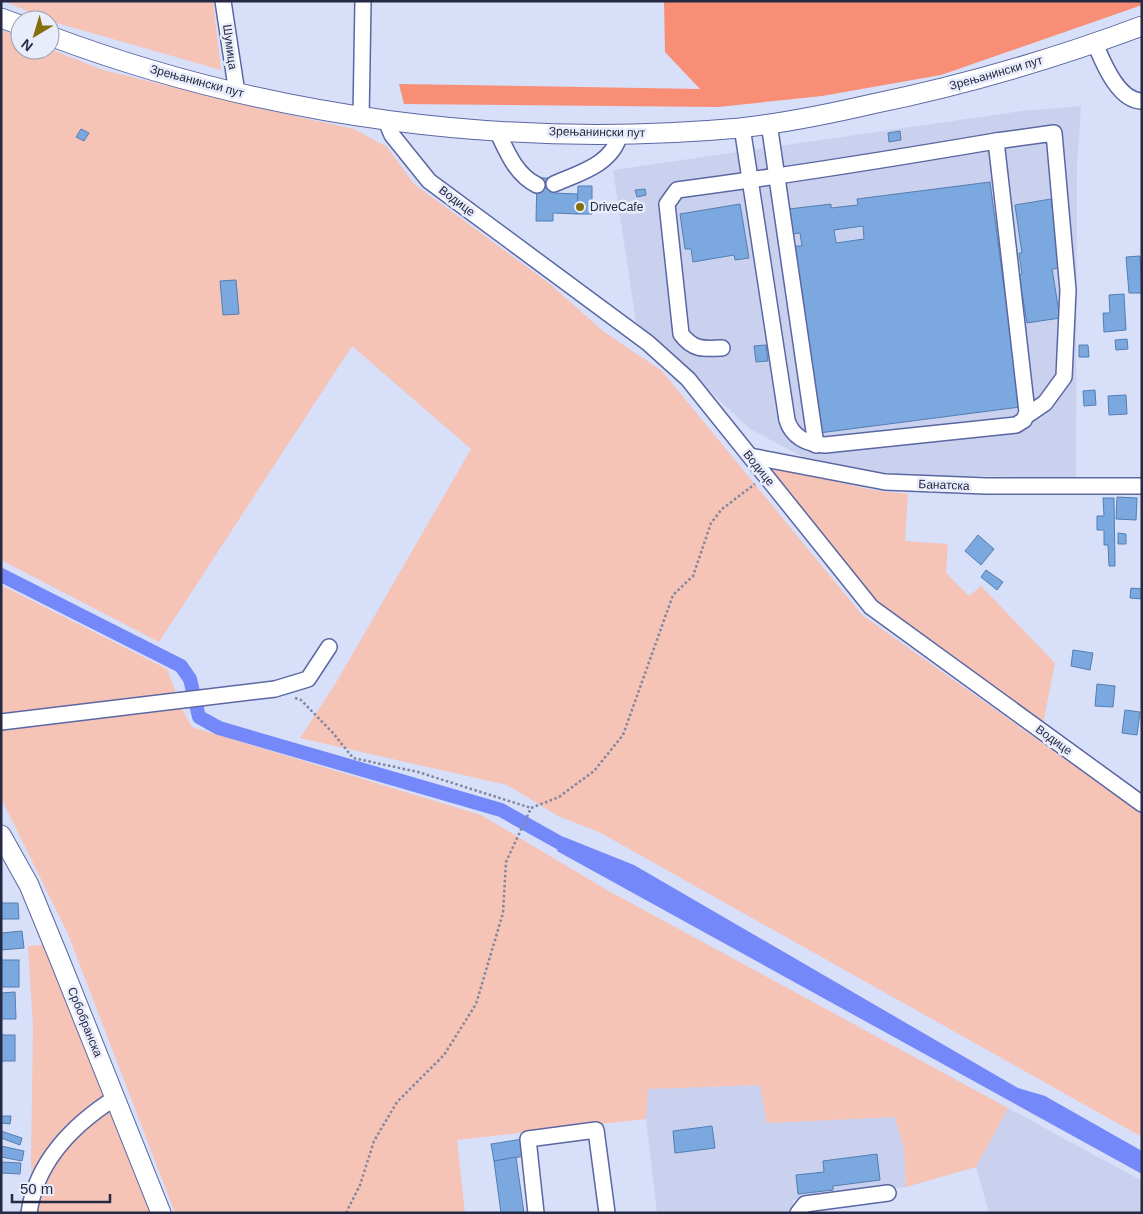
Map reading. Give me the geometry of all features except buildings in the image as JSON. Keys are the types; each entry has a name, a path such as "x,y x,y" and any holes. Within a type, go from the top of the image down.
{"main road":[{"name":"Зрењанински пут","path":"60,39 159,72 237,93 361,118 497,131 620,134 742,127 853,108 944,88 1095,44 1142,26"},
{"name":"Србобранска","path":"1,835 29,885 161,1213"}],"street":[{"name":"Шумица","path":"223,1 237,93"},
{"path":"361,118 363,1"},
{"path":"1095,44 1106,70 1119,88 1136,101 1142,101"},
{"name":"Водице","path":"386,121 392,135 429,180 648,343 688,380 871,608 1142,804"},
{"path":"769,123 816,444"},
{"path":"722,348 699,350 681,334 668,204 677,190 750,180 1054,133 1068,290 1064,377 1045,403 1016,425 816,444 802,440 789,426 763,270 750,180 742,127"},
{"path":"497,131 518,170 527,180 537,185"},
{"path":"554,184 599,164 615,146 620,134"},
{"path":"996,141 1026,416"},
{"path":"763,270 789,266"},
{"name":"Банатска","path":"750,456 885,482 986,486 1142,486"},
{"path":"1,722 275,689 308,679 330,647"},
{"path":"29,1213 37,1184 61,1143 92,1113 115,1098"},
{"path":"536,1213 528,1139 596,1130 607,1213"},
{"path":"798,1213 806,1204 888,1193"}],"path":[{"path":"275,689 300,700 334,733 353,758 418,772 530,808 559,797 594,771 623,735 673,596 693,576 712,523 722,508 766,476"},
{"path":"346,1213 360,1185 374,1141 397,1102 444,1055 476,1004 504,914 506,862 530,808"}],"shaded area":[{"path":"4,1 213,1 221,70 60,24 60,10 25,10"},
{"path":"664,1 1142,1 1142,5 941,75 822,96 718,107 404,104 399,84 700,89 665,52"},
{"path":"1,30 10,33 10,60 60,60 60,53 103,70 262,109 354,129 387,147 414,184 550,284 603,331 662,371 862,615 1142,814 1142,1137 599,832 558,816 507,785 300,738 337,681 471,449 352,346 159,642 1,560"},
{"path":"1081,106 1077,166 1076,479 985,476 906,479 816,464 750,429 636,322 613,170 1021,111"},
{"path":"766,466 873,490 908,494 905,541 948,544 946,573 969,596 981,586 1055,663 1042,729 876,605"},
{"path":"1,585 167,669 182,709 192,727 481,815 607,890 1008,1108 976,1167 906,1187 904,1149 895,1117 767,1123 760,1085 648,1089 646,1119 457,1140 465,1213 175,1213 68,934 1,798"},
{"path":"42,945 52,954 109,1108 151,1213 33,1213 31,1158 33,1026 28,946"},
{"path":"761,1085 768,1123 895,1117 904,1149 906,1187 793,1200 794,1213 657,1213 646,1119 648,1089"},
{"path":"1008,1108 1142,1181 1142,1213 989,1213 976,1167"}],"water":[{"path":"564,837 634,865 1018,1088 1045,1096 1142,1151 1142,1174 557,851"}],"waterway":[{"path":"1,575 181,666 190,679 199,717 219,728 501,810 576,852"}],"place":[{"name":"DriveCafe","path":"580,207"}]}
